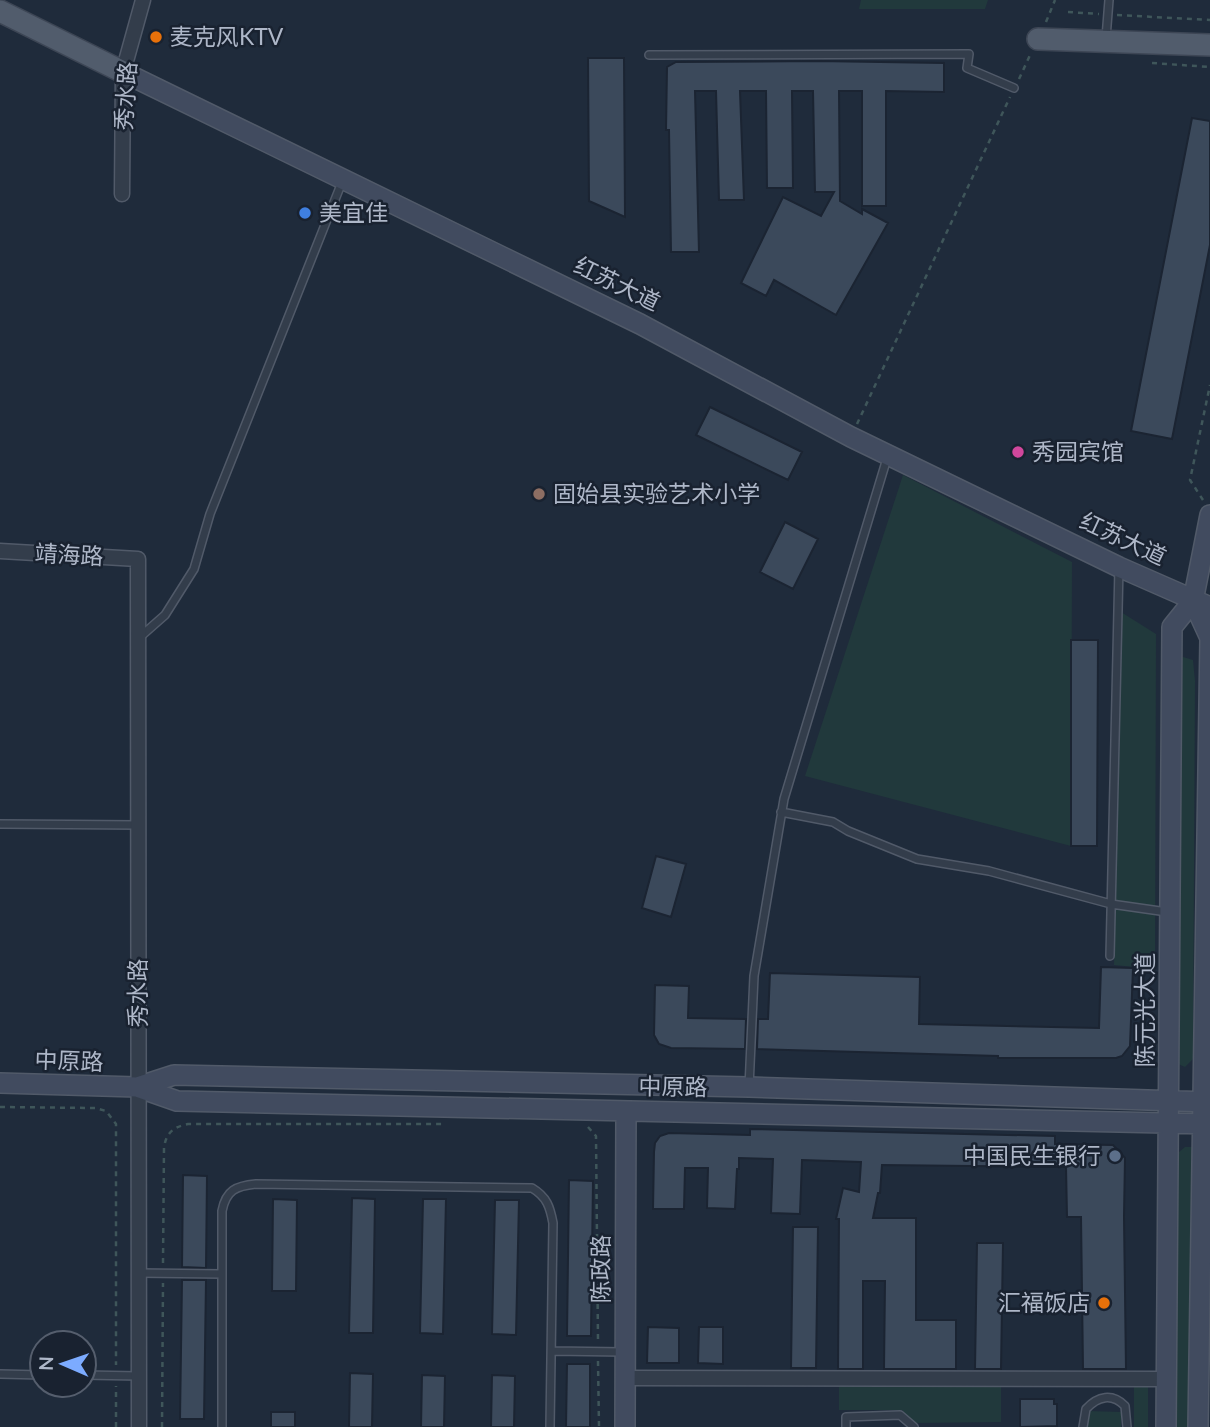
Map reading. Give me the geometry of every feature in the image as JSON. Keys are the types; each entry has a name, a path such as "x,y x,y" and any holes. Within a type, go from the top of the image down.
{"main road":[{"name":"红苏大道","path":"0,11 640,324 851,436 1119,567 1202,604"},
{"path":"1038,39 1210,45"},
{"name":"陈元光大道","path":"1166,1427 1172,627 1202,604 1207,508"},
{"path":"1198,1427 1205,1279 1210,639 1202,604"},
{"name":"中原路","path":"137,1087 174,1075 750,1087 1207,1102"},
{"name":"中原路","path":"0,1083 137,1087 177,1101 1207,1124"},
{"name":"陈政路","path":"625,1427 626,1111"}],"street":[{"name":"秀水路","path":"122,194 123,72 143,0"},
{"name":"靖海路","path":"0,551 138,559"},
{"name":"秀水路","path":"138,559 139,1427"},
{"path":"625,1378 1166,1379"}],"lane":[{"path":"1106,41 1109,0"},
{"path":"649,55 969,54 967,68 1014,88"},
{"path":"139,637 164,615 194,569 210,514 343,180"},
{"path":"750,1087 754,976 781,812 888,454"},
{"path":"1110,957 1119,567"},
{"path":"781,812 833,822 848,831 917,859 989,871 1111,904 1171,912"},
{"path":"0,824 139,825"},
{"path":"222,1427 222,1210 226,1194 245,1185 533,1188 543,1194 550,1206 553,1223 550,1427"},
{"path":"138,1273 222,1274"},
{"path":"552,1351 625,1352"},
{"path":"0,1374 28,1375"},
{"path":"98,1376 139,1377"},
{"path":"1083,1427 1086,1409 1099,1398 1107,1397 1115,1398 1125,1406 1127,1427"},
{"path":"846,1427 846,1417 900,1415 914,1427"}],"path":[{"path":"851,436 1055,0"},
{"path":"1068,12 1210,20"},
{"path":"1152,63 1210,67"},
{"path":"1207,508 1190,480 1210,385"},
{"path":"0,1107 95,1108 106,1111 116,1125 116,1427"},
{"path":"162,1427 164,1148 165,1139 177,1126 453,1124"},
{"path":"586,1126 596,1136 599,1427"}],"green space":[{"path":"861,0 988,0 985,9 859,9"},
{"path":"903,475 1072,562 1071,846 805,776"},
{"path":"1121,612 1156,634 1155,969 1114,965"},
{"path":"1183,657 1193,660 1195,681 1193,1059 1185,1067 1176,1063 1177,659"},
{"path":"1185,1147 1192,1147 1196,1152 1193,1427 1173,1427 1178,1162 1179,1152"},
{"path":"839,1383 1001,1384 1001,1422 915,1423 902,1410 839,1410"},
{"path":"1134,1385 1148,1386 1148,1427 1134,1427"},
{"path":"1088,1411 1121,1412 1121,1427 1087,1427"}],"building":[{"path":"588,58 624,58 625,217 589,201"},
{"path":"676,62 944,63 944,92 886,91 886,206 862,206 862,91 839,91 840,201 862,214 862,209 888,223 836,315 774,280 766,296 741,283 783,197 821,216 834,192 815,192 813,91 792,91 793,188 767,188 766,91 740,91 744,200 719,200 716,91 695,91 699,252 671,252 669,130 666,130 667,67"},
{"path":"1192,118 1210,121 1210,245 1172,439 1131,431"},
{"path":"710,407 802,452 788,480 696,435"},
{"path":"785,522 818,539 793,589 760,572"},
{"path":"1071,640 1098,640 1097,846 1071,846"},
{"path":"656,856 686,864 671,917 642,908"},
{"path":"1101,967 1133,968 1130,1046 1122,1056 1116,1058 998,1058 757,1049 758,1019 768,1019 770,973 920,977 919,1024 1099,1028"},
{"path":"655,985 689,986 688,1018 746,1019 745,1049 671,1048 659,1044 654,1035"},
{"path":"750,1129 1055,1136 1055,1144 1113,1145 1125,1158 1126,1369 1083,1369 1081,1217 1067,1217 1066,1167 882,1165 880,1193 873,1218 916,1218 916,1320 956,1320 956,1369 884,1369 885,1281 863,1281 863,1369 838,1369 839,1219 836,1219 843,1188 859,1192 861,1162 802,1160 800,1214 771,1213 773,1159 739,1158 735,1209 707,1208 708,1168 685,1168 684,1209 653,1209 654,1152 655,1143 660,1136 669,1133 750,1135"},
{"path":"183,1175 207,1176 206,1268 182,1267"},
{"path":"569,1180 593,1181 591,1336 567,1336"},
{"path":"352,1198 375,1199 373,1333 349,1333"},
{"path":"273,1199 297,1200 296,1291 272,1291"},
{"path":"423,1199 446,1199 443,1334 420,1333"},
{"path":"495,1200 519,1200 516,1335 492,1334"},
{"path":"793,1227 818,1227 816,1368 791,1368"},
{"path":"977,1243 1003,1243 1001,1369 975,1369"},
{"path":"182,1280 206,1280 204,1419 180,1419"},
{"path":"648,1327 679,1328 679,1363 647,1363"},
{"path":"699,1327 723,1327 723,1364 698,1363"},
{"path":"567,1364 590,1364 590,1427 566,1427"},
{"path":"350,1373 373,1374 372,1427 349,1427"},
{"path":"422,1375 445,1376 444,1427 421,1427"},
{"path":"492,1375 515,1376 514,1427 491,1427"},
{"path":"1020,1399 1054,1399 1054,1404 1057,1404 1057,1426 1020,1427"},
{"path":"271,1412 295,1412 295,1427 271,1427"}],"place":[{"name":"麦克风KTV","path":"156,37"},
{"name":"美宜佳","path":"305,213"},
{"name":"秀园宾馆","path":"1018,452"},
{"name":"固始县实验艺术小学","path":"539,494"},
{"name":"中国民生银行","path":"1115,1156"},
{"name":"汇福饭店","path":"1104,1303"}]}
